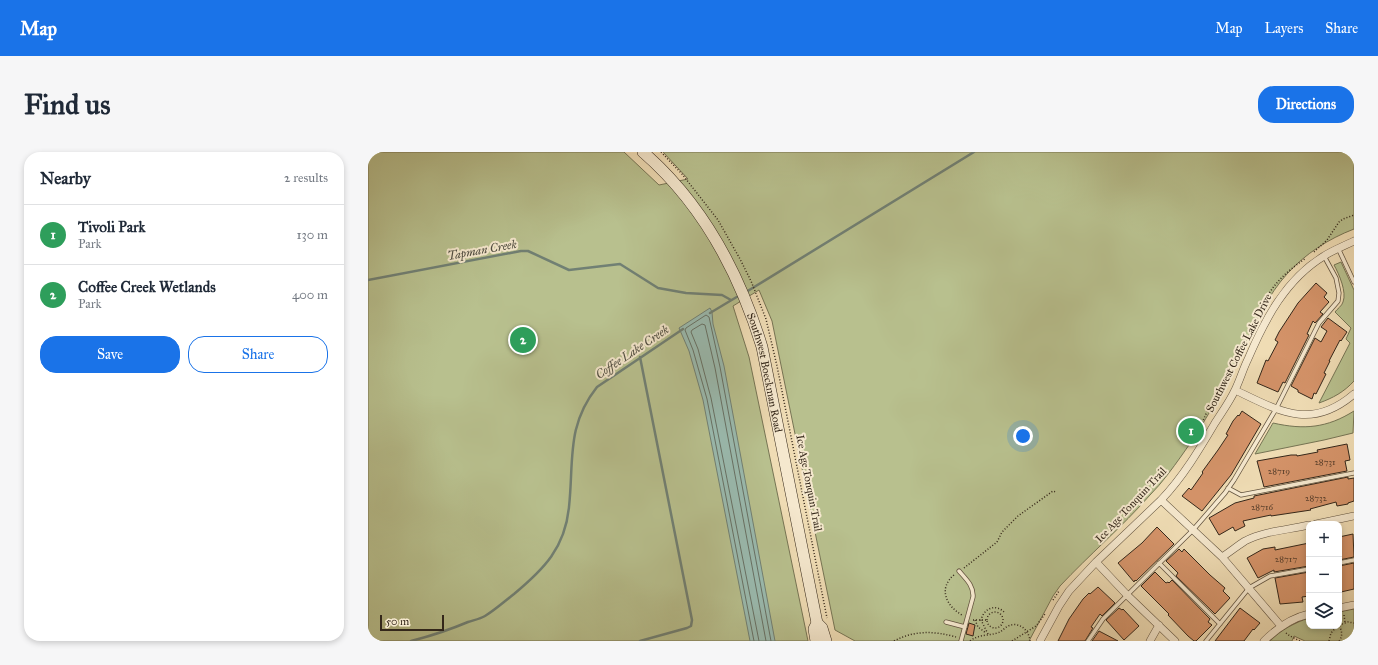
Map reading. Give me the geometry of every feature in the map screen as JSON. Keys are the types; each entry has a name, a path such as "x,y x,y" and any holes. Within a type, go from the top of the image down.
{"main road":[{"name":"Southwest Boeckman Road","path":"643,152 664,171 691,204 718,242 738,280 753,319 762,347 817,623 822,628 826,641"},
{"name":"Southwest Boeckman Road","path":"816,641 814,629 817,623"}],"street":[{"name":"Southwest Coffee Lake Drive","path":"1040,641 1069,590 1161,500 1196,455 1235,390 1248,357 1281,295 1296,277 1324,256 1354,241"},
{"path":"1235,390 1276,409 1298,415 1321,413 1334,408 1354,394"},
{"path":"1161,500 1222,557 1281,626"},
{"path":"1330,521 1354,516"},
{"path":"1222,557 1238,545 1253,538 1306,526"},
{"path":"1096,562 1127,595 1175,641"},
{"path":"1342,607 1354,605"},
{"path":"1264,641 1281,626 1306,615"},
{"path":"1150,641 1159,625"}],"lane":[{"path":"1338,248 1354,282"},
{"path":"1088,641 1103,619 1193,530 1228,488 1276,409 1319,323 1338,301 1339,293 1336,278 1324,256"},
{"path":"1228,488 1241,494 1354,473"},
{"path":"1342,562 1354,560"},
{"path":"1159,563 1220,624"},
{"path":"1206,641 1249,588 1270,576 1306,569"},
{"path":"959,571 972,587 974,592 961,640"},
{"path":"946,622 965,627"}],"path":[{"path":"661,152 682,174 700,197"},
{"path":"1314,253 1327,240 1343,219 1354,215"},
{"path":"1260,318 1264,303 1278,279 1289,269 1308,257"},
{"path":"1196,438 1209,406 1228,374 1241,356"},
{"name":"Ice Age Tonquin Trail","path":"778,366 825,603"},
{"path":"986,620 967,618 957,612 949,604 946,594 946,584 952,576 997,542 1009,524 1018,516 1053,491 1056,492"},
{"path":"1052,601 1060,590"},
{"path":"988,634 981,620 982,615 992,607 999,608 1006,613"},
{"path":"986,620 991,613 997,612 1001,615 1003,621 1002,624 998,628 993,629"},
{"path":"1012,641 1036,626 1045,614"},
{"path":"975,620 978,627 988,634"},
{"path":"986,620 989,626 993,629"},
{"path":"1342,624 1348,622 1354,623"},
{"path":"894,641 909,634 920,632 948,635 961,640 971,641 978,636 1000,632 1008,626 1018,625 1027,631 1030,641"},
{"path":"1281,626 1290,636 1300,641"},
{"path":"992,634 993,629"},
{"path":"1329,641 1335,629"},
{"path":"1339,641 1342,637 1340,629"}],"green space":[{"path":"368,152 624,152 659,185 688,179 663,152 1354,152 1354,229 1326,242 1309,254 1301,260 1280,282 1263,308 1231,373 1200,429 1171,471 1128,518 1060,586 1029,641 855,641 835,630 772,321 759,290 733,306 749,357 808,641 368,641"},
{"path":"1341,262 1354,290 1354,381 1338,394 1319,403 1350,343 1346,339 1351,328 1335,312 1342,305 1344,298 1342,283 1334,265"},
{"path":"1354,411 1353,433 1255,454 1273,423 1305,427 1315,426 1334,421"},
{"path":"1354,609 1354,641 1305,641 1294,636 1292,641 1270,641 1288,627 1306,619 1306,629 1342,629 1342,611"}],"water":[{"path":"710,308 724,366 775,641 750,641 703,400 689,351 679,328"}],"building":[{"path":"1316,283 1327,293 1324,297 1329,302 1320,312 1323,314 1315,323 1313,321 1307,334 1309,335 1285,383 1283,382 1278,392 1257,383 1266,360 1268,361 1278,342 1275,340 1279,332 1298,303"},
{"path":"1328,318 1347,332 1341,341 1340,340 1329,361 1324,373 1326,374 1312,399 1298,392 1298,390 1291,386 1315,338 1321,342 1327,331 1321,327"},
{"path":"1242,411 1261,424 1231,475 1202,511 1182,496 1189,488 1191,490 1203,473 1202,472 1228,435 1226,434 1233,421"},
{"path":"1347,444 1350,460 1345,461 1347,471 1264,487 1257,461 1291,455 1297,456"},
{"path":"1348,477 1348,479 1354,478 1354,501 1348,504 1337,506 1336,502 1310,509 1311,510 1271,515 1243,521 1245,526 1235,531 1233,527 1219,535 1209,518 1235,503 1254,498 1254,496"},
{"path":"1157,527 1174,544 1134,582 1118,563 1142,543"},
{"path":"1353,534 1354,557 1342,559 1342,536"},
{"path":"1306,544 1306,567 1274,572 1274,570 1258,578 1247,558 1263,549 1275,547 1275,550"},
{"path":"1179,549 1182,552 1184,549 1225,588 1223,591 1230,598 1215,614 1176,576 1178,573 1166,561"},
{"path":"1354,563 1354,589 1342,592 1342,565"},
{"path":"1155,572 1166,583 1169,583 1172,580 1210,619 1208,622 1212,625 1196,641 1188,636 1168,615 1169,614 1141,586"},
{"path":"1306,573 1306,596 1302,597 1303,602 1280,604 1275,578"},
{"path":"1098,587 1115,603 1102,616 1100,614 1091,627 1093,628 1085,641 1058,641 1069,619 1083,599"},
{"path":"1119,608 1122,610 1123,609 1139,626 1124,640 1106,620"},
{"path":"1240,608 1260,623 1254,630 1253,629 1244,641 1215,641"},
{"path":"969,623 975,625 973,636 966,634"},
{"path":"1099,631 1118,641 1092,641"}],"waterway":[{"name":"Coffee Lake Creek","path":"746,292 974,152"},
{"name":"Tapman Creek","path":"368,280 521,251 528,251 569,270 620,264 658,288 686,293 722,295 731,300"},
{"name":"Coffee Lake Creek","path":"710,313 740,295"},
{"name":"Coffee Lake Creek","path":"411,641 440,633 485,616 514,594 544,566 558,546 567,521 573,444 580,416 587,401 597,387 683,329"},
{"path":"640,357 692,620 691,626 687,628 640,641"}],"place":[{"name":"Coffee Creek Wetlands","path":"523,340"},
{"name":"Tivoli Park","path":"1191,431"}]}
